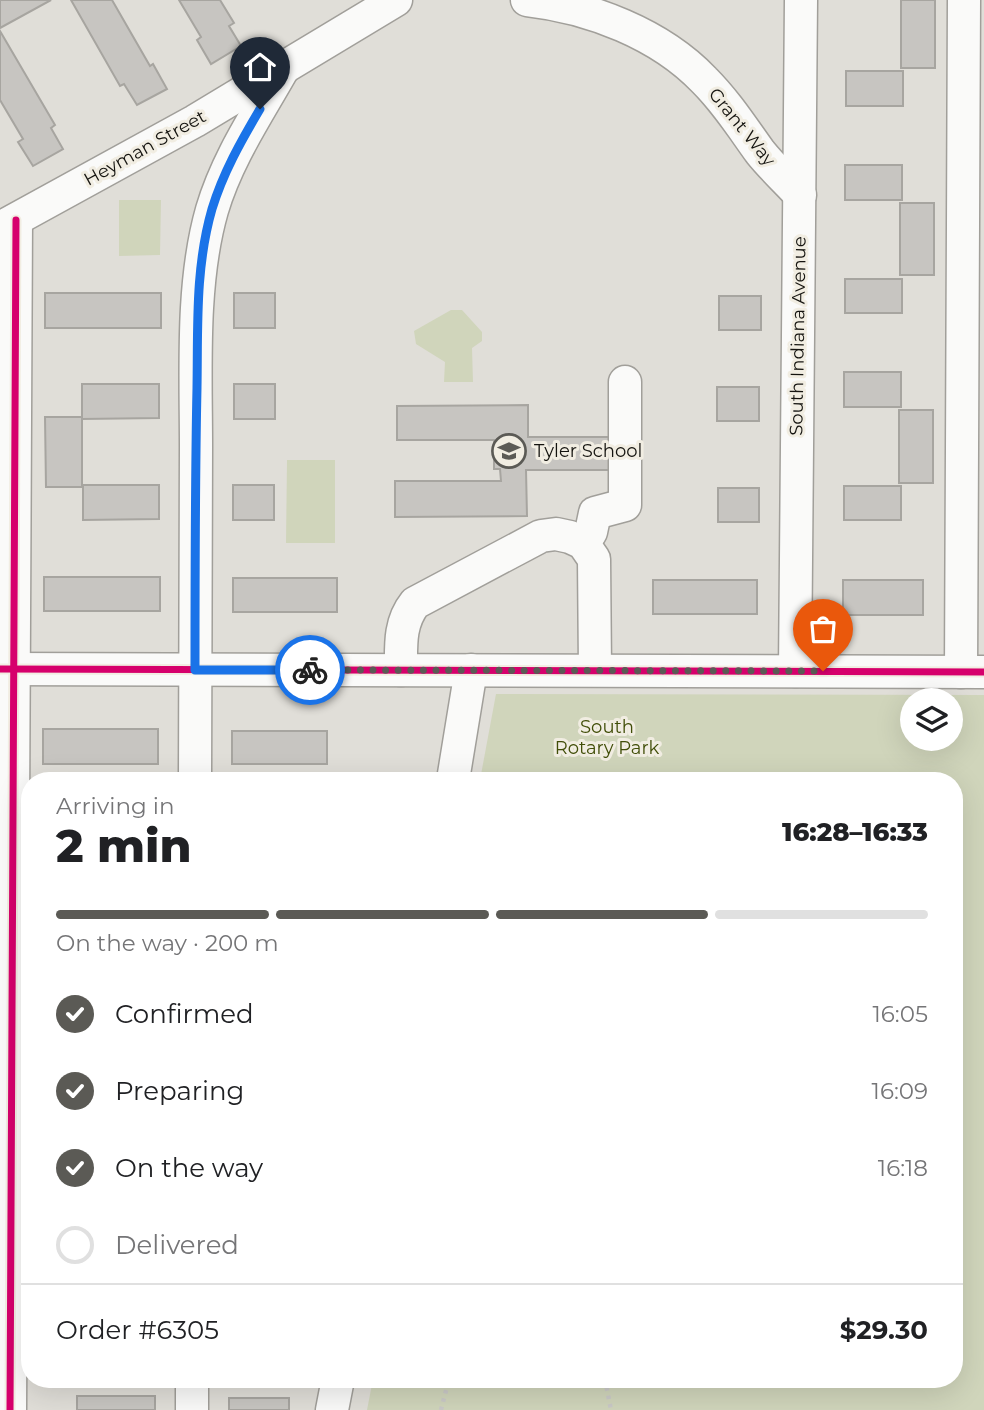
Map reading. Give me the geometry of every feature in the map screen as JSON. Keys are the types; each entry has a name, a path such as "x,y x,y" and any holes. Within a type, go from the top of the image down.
{"street":[{"name":"Heyman Street","path":"8,224 283,69 396,0"},
{"name":"Grant Way","path":"527,0 547,2 604,19 654,41 675,56 703,78 733,112 761,152 800,195"},
{"name":"South Indiana Avenue","path":"795,671 801,0"},
{"path":"7,669 972,672 964,0"},
{"path":"195,772 196,419 200,268 212,210 221,184 237,149 283,69"},
{"path":"8,224 10,1410"},
{"path":"583,543 591,532 595,513 625,505 625,382"},
{"path":"401,670 403,625 406,614 415,603 541,536 556,534 583,543 594,559 595,670"},
{"path":"454,772 471,670"},
{"path":"192,1388 192,1410"},
{"path":"332,1410 336,1388"}],"path":[{"path":"441,1410 447,1388"},
{"path":"607,1388 611,1410"}],"green space":[{"path":"119,200 161,200 160,255 119,256"},
{"path":"451,310 462,310 482,332 482,341 472,348 473,382 444,382 445,362 416,344 414,331"},
{"path":"287,460 335,460 335,543 286,543"},
{"name":"South Rotary Park","path":"496,694 900,695 900,751 963,751 963,695 984,695 984,1410 367,1410 371,1388 963,1388 963,772 481,772"}],"building":[{"path":"0,0 51,0 0,28"},
{"path":"71,0 112,0 150,66 153,64 167,89 137,105 124,84 120,86"},
{"path":"179,0 220,0 234,23 229,26 241,46 211,64 197,40 201,37"},
{"path":"901,0 935,0 935,68 901,68"},
{"path":"0,31 55,125 51,128 63,149 33,166 18,142 23,139 0,100"},
{"path":"846,71 903,71 903,106 846,106"},
{"path":"845,165 902,165 902,200 845,200"},
{"path":"900,203 934,203 934,275 900,275"},
{"path":"845,279 902,279 902,313 845,313"},
{"path":"45,293 161,293 161,328 45,328"},
{"path":"234,293 275,293 275,328 234,328"},
{"path":"719,296 761,296 761,330 719,330"},
{"path":"844,372 901,372 901,407 844,407"},
{"path":"82,384 159,384 159,418 82,419"},
{"path":"234,384 275,384 275,419 234,419"},
{"path":"717,387 759,387 759,421 717,421"},
{"path":"528,405 528,437 609,437 609,470 526,470 527,516 395,517 395,481 501,481 500,469 494,469 494,440 397,440 397,406"},
{"path":"899,410 933,410 933,483 899,483"},
{"path":"45,417 82,417 82,487 46,487"},
{"path":"83,485 159,485 159,519 83,520"},
{"path":"233,485 274,485 274,520 233,520"},
{"path":"844,486 901,486 901,520 844,520"},
{"path":"718,488 759,488 759,522 718,522"},
{"path":"44,577 160,577 160,611 44,611"},
{"path":"233,578 337,578 337,612 233,612"},
{"path":"653,580 757,580 757,614 653,614"},
{"path":"843,580 923,580 923,615 843,615"},
{"path":"43,729 158,729 158,764 43,764"},
{"path":"232,731 327,731 327,764 232,764"},
{"path":"77,1396 155,1396 155,1410 77,1410"},
{"path":"229,1398 289,1398 289,1410 229,1410"}],"cycle path":[{"path":"10,1410 16,220"},
{"path":"0,669 984,672"}],"way so far":[{"path":"310,670 823,671"}],"place":[{"name":"Tyler School","path":"509,451"}],"route":[{"path":"260,109 221,184 204,242 200,268 196,419 195,670 310,670"}]}
